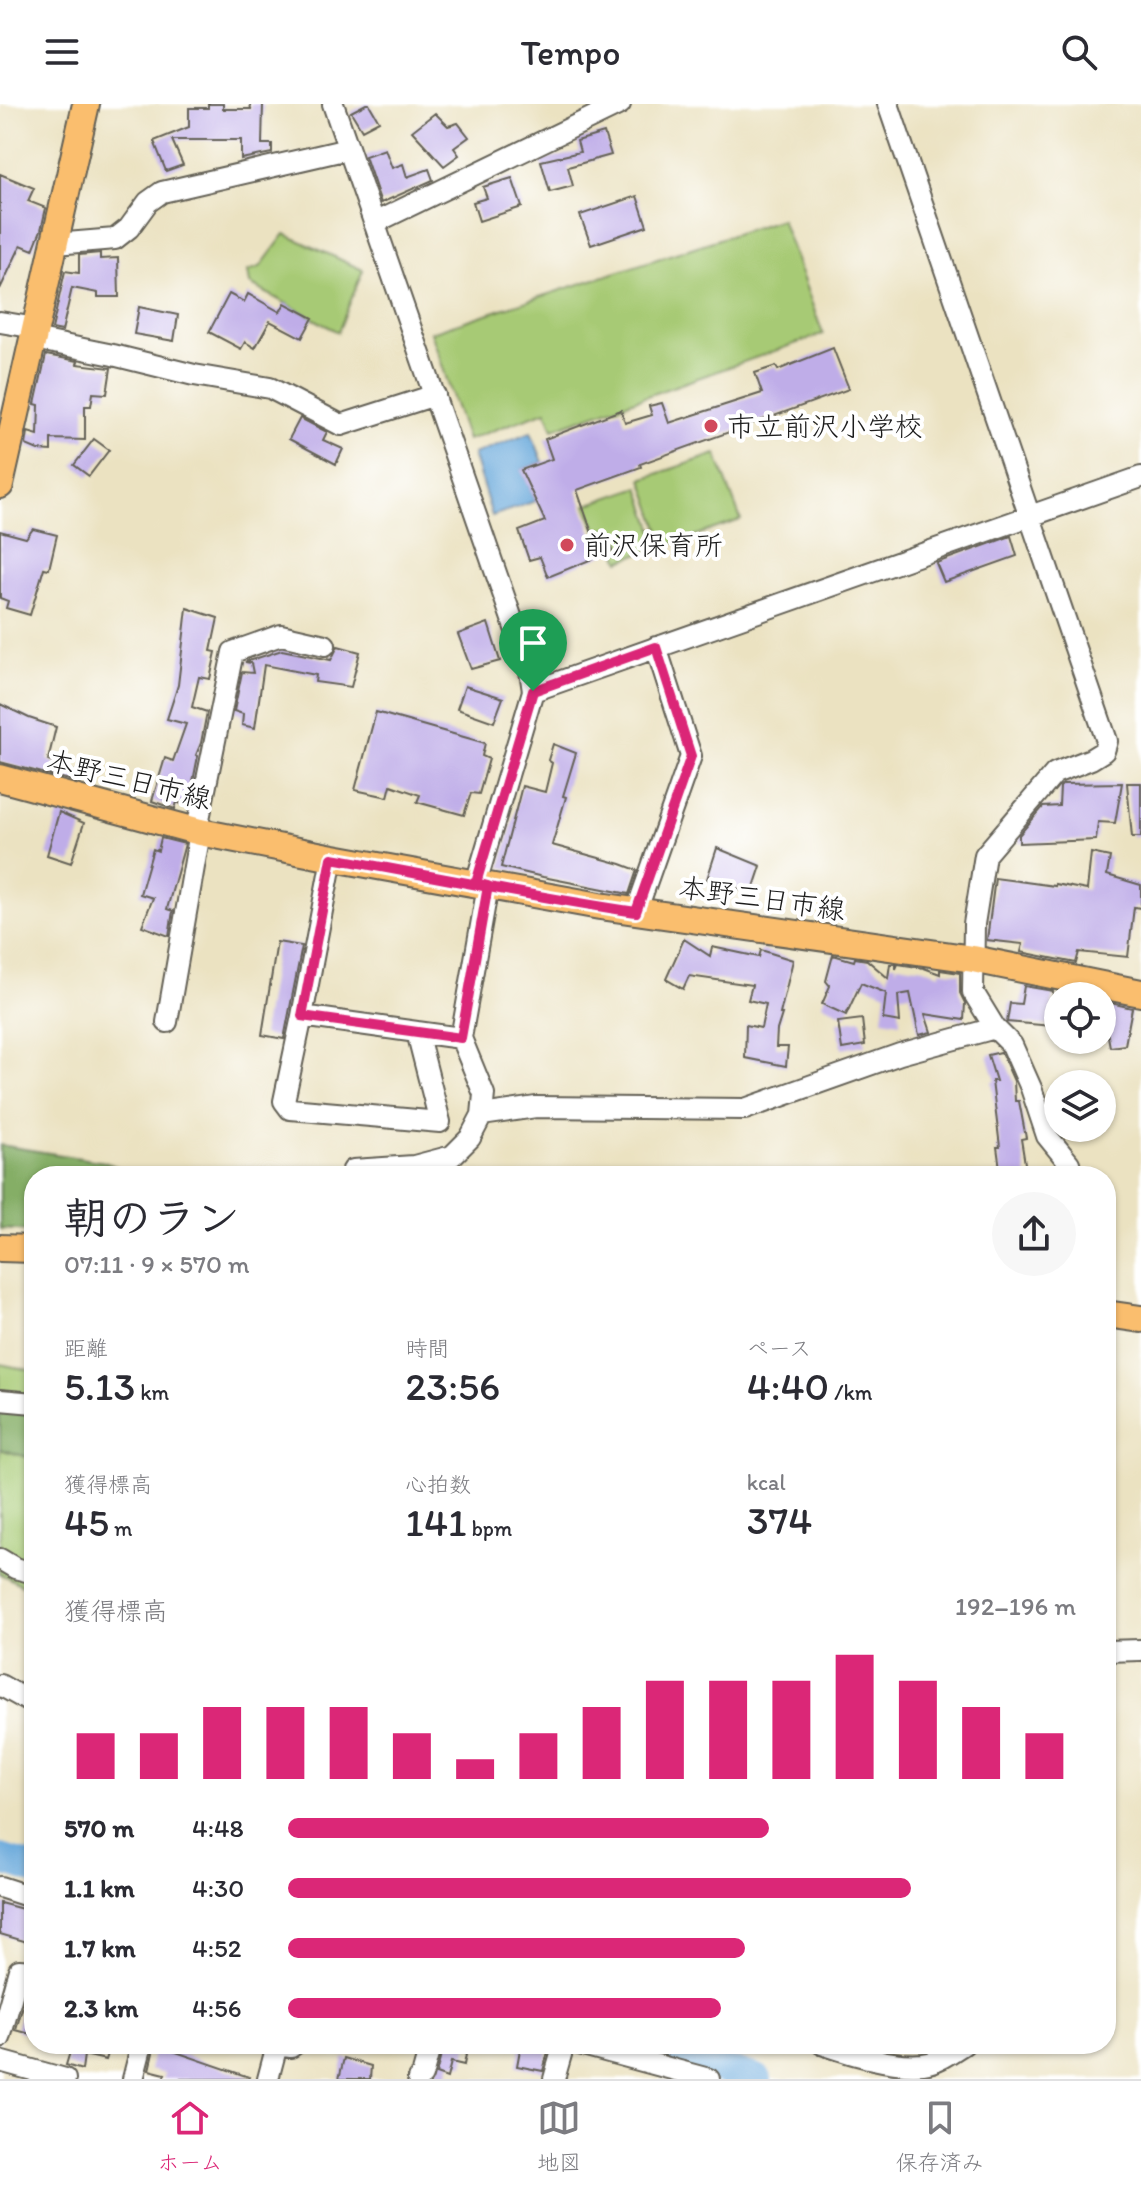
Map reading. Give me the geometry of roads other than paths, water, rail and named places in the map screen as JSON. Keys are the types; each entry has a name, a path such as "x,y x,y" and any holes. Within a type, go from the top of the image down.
{"main road":[{"path":"0,485 86,104"},
{"name":"本野三日市線","path":"0,778 200,832 332,858 636,912 973,959 1141,993"},
{"path":"0,1248 24,1249"},
{"path":"1116,1315 1141,1319"}],"street":[{"path":"333,104 530,671 533,691 482,884 461,1038 484,1094 482,1115 470,1138 452,1156 414,1166"},
{"path":"374,223 620,104"},
{"path":"888,104 1107,741 1104,751 1055,773 985,855 974,924 973,992 995,1028 1012,1045 1047,1136 1070,1166"},
{"path":"55,244 115,239 129,228 148,202 162,192 348,149"},
{"path":"0,322 194,375 270,388 341,425 435,395"},
{"path":"533,691 1141,477"},
{"path":"167,1022 200,832 199,819 233,652 281,635 325,645"},
{"path":"636,912 691,756 656,647"},
{"path":"332,858 284,1101 290,1109 440,1122 417,1032"},
{"path":"302,1016 461,1038"},
{"path":"482,1115 536,1107 745,1109 900,1054 995,1028"},
{"path":"0,1400 24,1402"},
{"path":"0,1559 24,1570"},
{"path":"1116,1651 1141,1650"},
{"path":"0,1685 24,1698"},
{"path":"0,1887 24,1895"},
{"path":"0,2038 19,1970 24,1970"},
{"path":"133,2079 139,2054"},
{"path":"268,2079 275,2054"},
{"path":"418,2079 422,2076 428,2054"},
{"path":"554,2079 561,2054"},
{"path":"608,2054 662,2073 709,2079"},
{"path":"850,2054 924,2064 949,2054"},
{"path":"0,2061 65,2079"}],"water":[{"path":"531,432 543,462 522,470 536,501 492,516 473,454"}],"waterway":[{"path":"0,1859 24,1866"},
{"path":"675,2054 757,2079"}],"place":[{"name":"市立前沢小学校","path":"711,426"},
{"name":"前沢保育所","path":"567,545"}]}
